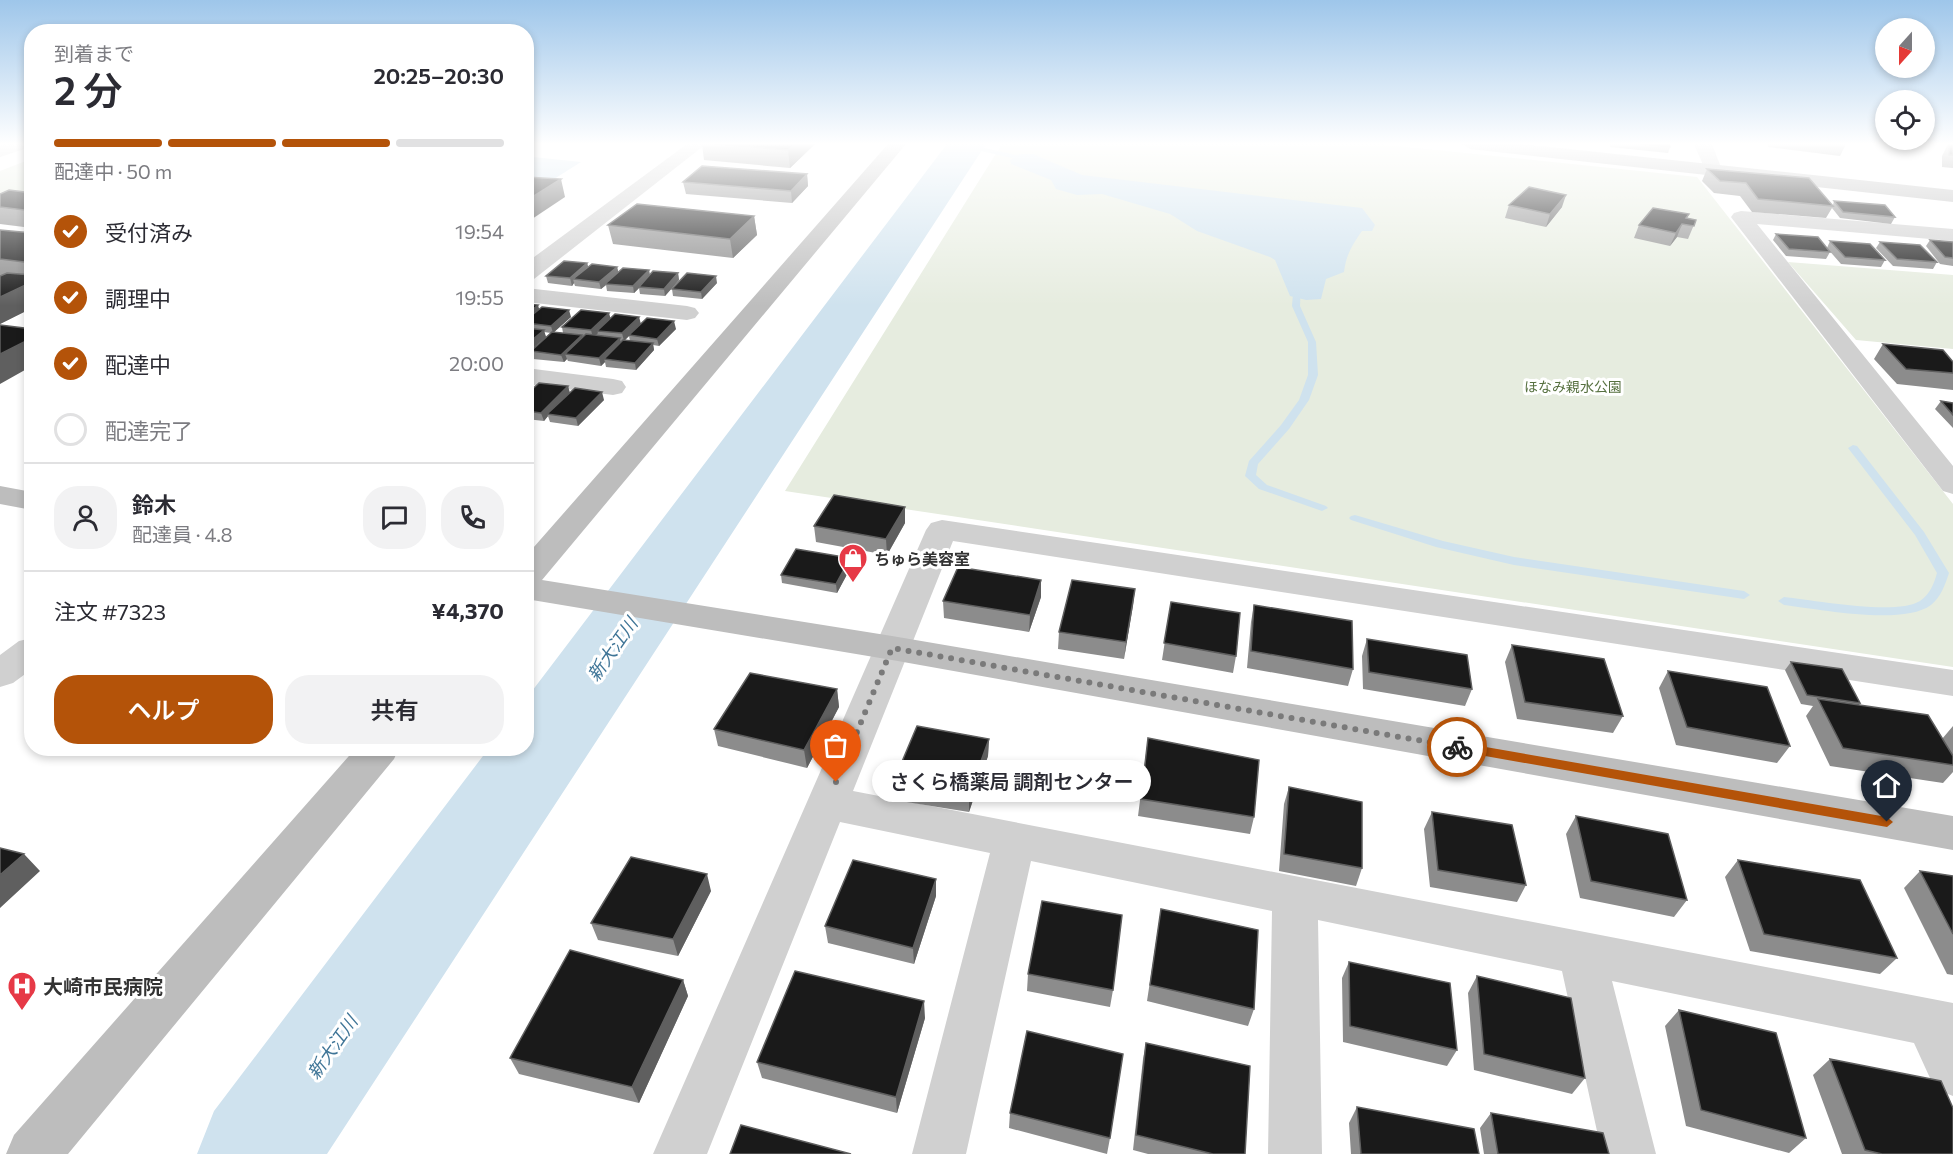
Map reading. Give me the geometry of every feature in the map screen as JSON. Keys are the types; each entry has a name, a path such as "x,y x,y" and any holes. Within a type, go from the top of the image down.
{"street":[{"path":"534,268 627,198"},
{"path":"534,568 852,198"},
{"path":"1953,235 1741,217 1942,460 1953,485"},
{"path":"534,296 687,313"},
{"path":"534,377 613,387"},
{"path":"0,495 24,500"},
{"path":"680,1154 942,530 1953,683"},
{"path":"534,589 892,648 1953,833"},
{"path":"0,674 24,656"},
{"path":"33,1154 373,756"},
{"path":"827,804 1941,1025 1953,1071"},
{"path":"939,1154 1014,841"},
{"path":"1295,1154 1296,897"},
{"path":"1582,954 1629,1154"}],"green space":[{"name":"ほなみ親水公園","path":"968,198 1713,198 1953,504 1953,667 785,491"},
{"path":"1788,262 1953,275 1953,349 1856,340"}],"water":[{"path":"1115,198 1276,198 1362,208 1375,225 1372,231 1362,231 1358,236 1348,255 1344,272 1326,279 1321,299 1306,300 1290,296 1275,260 1197,231 1170,214"}],"building":[{"path":"0,198 24,198 24,210 0,207"},
{"path":"1517,198 1564,198 1550,214 1509,205"},
{"path":"1826,198 1833,206 1758,199"},
{"path":"1834,201 1885,205 1895,217 1843,212"},
{"path":"637,204 754,216 730,239 608,225"},
{"path":"1653,208 1689,214 1686,218 1696,220 1694,226 1682,224 1676,233 1639,225"},
{"path":"0,230 24,232 24,262 0,259"},
{"path":"1776,234 1818,237 1830,252 1789,249"},
{"path":"1930,240 1953,242 1953,258 1945,257"},
{"path":"1830,241 1870,244 1885,260 1845,257"},
{"path":"1880,242 1920,245 1937,262 1897,259"},
{"path":"564,261 587,263 570,278 546,276"},
{"path":"592,264 617,267 599,282 573,279"},
{"path":"623,268 649,270 633,286 605,284"},
{"path":"653,271 678,273 664,289 639,287"},
{"path":"7,273 24,274 24,286 0,297 0,276"},
{"path":"687,273 716,276 701,292 672,289"},
{"path":"542,307 569,310 551,326 534,324 534,314"},
{"path":"581,310 609,313 591,330 562,327"},
{"path":"615,314 639,317 622,333 597,331"},
{"path":"647,318 674,321 657,339 629,335"},
{"path":"0,325 24,328 24,342 0,354"},
{"path":"534,329 544,330 534,338"},
{"path":"552,332 582,335 561,355 534,351 534,348"},
{"path":"586,334 620,338 599,358 565,354"},
{"path":"623,340 653,343 635,363 604,359"},
{"path":"1883,344 1943,350 1953,362 1953,373 1906,369"},
{"path":"539,383 568,386 541,413 534,412 534,388"},
{"path":"575,388 602,392 576,418 547,414"},
{"path":"1941,401 1953,403 1953,415"},
{"path":"834,495 905,507 886,539 814,526"},
{"path":"796,549 850,558 836,584 781,575"},
{"path":"958,567 1041,580 1030,615 943,601"},
{"path":"1072,580 1135,589 1126,642 1059,632"},
{"path":"1171,602 1240,613 1236,656 1164,643"},
{"path":"1254,605 1352,621 1353,669 1251,651"},
{"path":"1367,639 1467,655 1472,689 1369,672"},
{"path":"1512,645 1604,659 1623,716 1525,702"},
{"path":"1791,662 1842,669 1860,703 1807,695"},
{"path":"1668,671 1767,687 1790,746 1687,727"},
{"path":"750,673 837,689 804,750 714,729"},
{"path":"1818,699 1928,715 1953,756 1953,765 1843,748"},
{"path":"917,726 989,739 969,794 893,783"},
{"path":"1148,738 1259,760 1254,817 1141,799"},
{"path":"1289,787 1362,802 1362,868 1284,854"},
{"path":"1432,812 1512,825 1526,885 1438,870"},
{"path":"1576,816 1668,834 1687,900 1591,881"},
{"path":"0,848 24,854 0,875"},
{"path":"631,857 707,874 673,939 591,923"},
{"path":"853,860 936,879 913,948 825,926"},
{"path":"1738,860 1860,880 1897,958 1764,934"},
{"path":"1920,871 1953,876 1953,934"},
{"path":"1042,901 1122,915 1113,990 1028,974"},
{"path":"1161,909 1258,930 1254,1009 1150,985"},
{"path":"570,950 683,980 632,1087 510,1058"},
{"path":"1349,962 1450,983 1457,1050 1350,1026"},
{"path":"795,971 924,1001 896,1097 757,1062"},
{"path":"1477,976 1571,998 1585,1078 1484,1054"},
{"path":"1679,1010 1776,1033 1806,1138 1701,1110"},
{"path":"1027,1031 1123,1054 1110,1138 1010,1113"},
{"path":"1146,1043 1250,1066 1245,1154 1213,1154 1136,1135"},
{"path":"1830,1059 1941,1081 1953,1108 1953,1154 1882,1154 1865,1150"},
{"path":"1357,1107 1474,1129 1479,1154 1361,1154"},
{"path":"1491,1113 1603,1133 1609,1154 1498,1154"},
{"path":"741,1125 851,1154 730,1154"}],"waterway":[{"name":"新大江川","path":"257,1154 929,198"},
{"path":"1297,283 1296,306 1312,342 1313,375 1304,400 1285,427 1253,463 1250,476 1263,487 1322,508"},
{"path":"1784,601 1890,611 1920,606 1938,588 1943,573 1920,534 1853,448"},
{"path":"1355,518 1440,544 1514,561 1744,595"}],"way so far":[{"path":"836,782 892,648 1457,747"}],"place":[{"name":"ちゅら美容室","path":"853,584"},
{"name":"さくら橋薬局 調剤センター","path":"836,782"},
{"name":"大崎市民病院","path":"22,1012"}],"route":[{"path":"1457,747 1887,822"}]}
